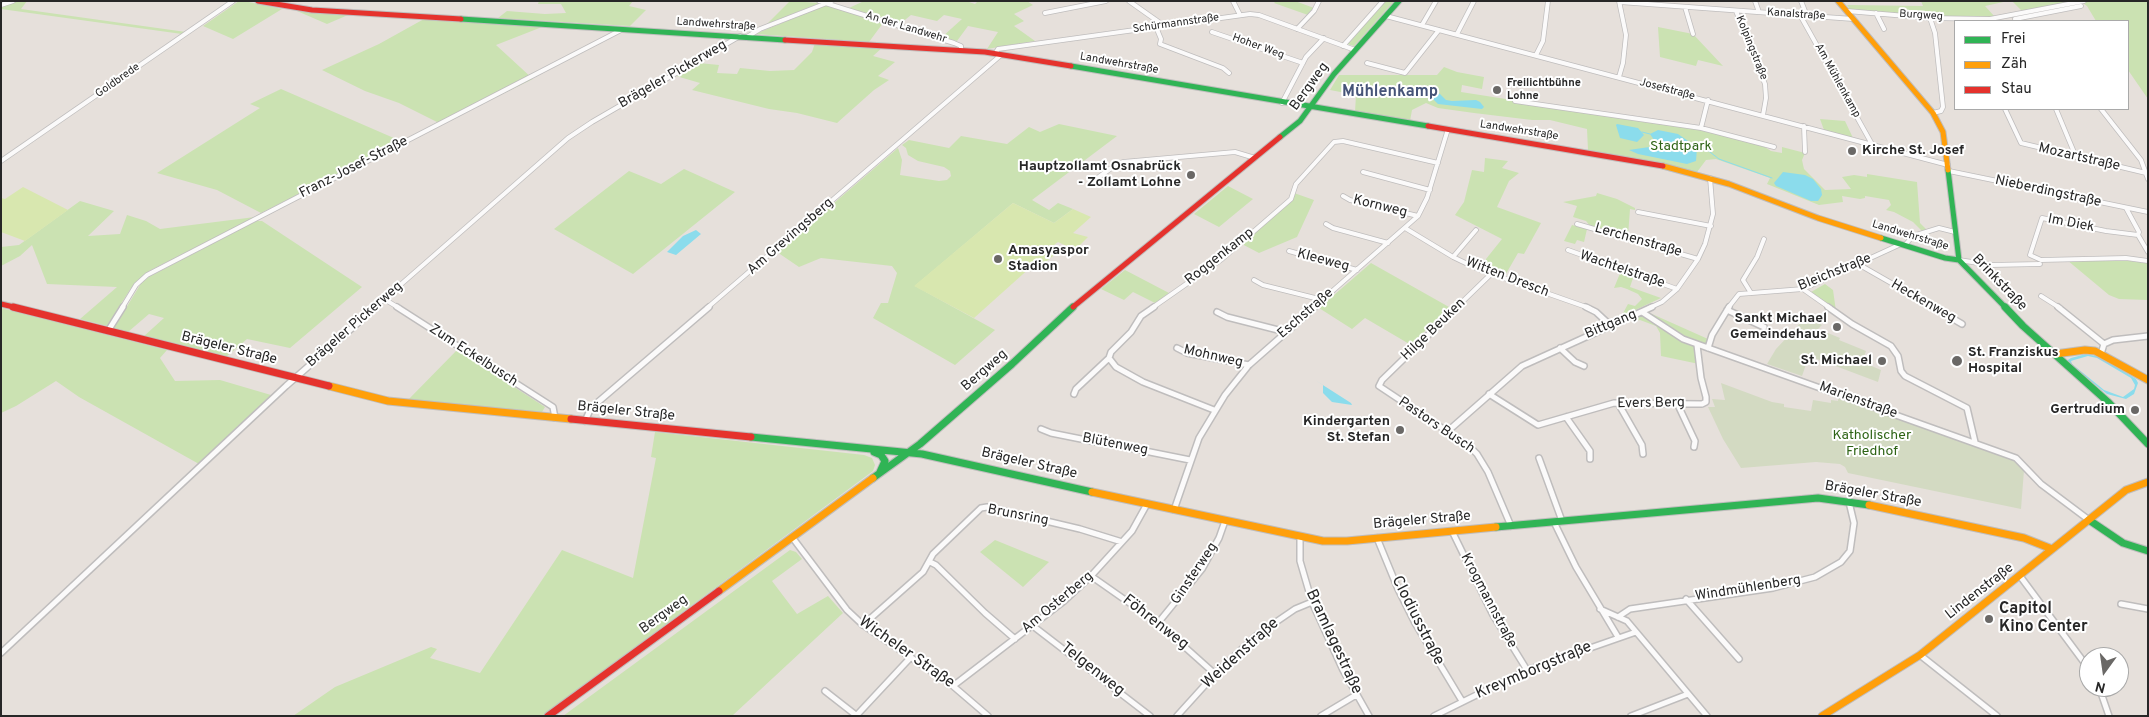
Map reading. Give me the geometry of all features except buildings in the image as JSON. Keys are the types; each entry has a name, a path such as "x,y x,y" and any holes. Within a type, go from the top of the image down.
{"street":[{"path":"1,5 13,1"},
{"name":"Goldbrede","path":"1,161 233,1"},
{"name":"Landwehrstraße","path":"258,1 305,9 961,50 998,54 1282,103 1651,163 1710,178 1818,218 1945,258 1959,260"},
{"name":"An der Landwehr","path":"820,1 830,2 954,43 961,46 961,50"},
{"path":"1045,13 1106,1"},
{"path":"1129,1 1163,25"},
{"path":"1140,8 1144,1"},
{"path":"1233,1 1240,15"},
{"path":"1297,29 1314,11 1319,1"},
{"path":"1344,46 1383,1"},
{"name":"Bergweg","path":"548,716 908,452 1012,364 1089,292 1300,122 1328,81 1399,1"},
{"path":"1422,25 1436,1"},
{"path":"1457,34 1474,1"},
{"path":"1536,55 1543,41 1548,16 1548,1"},
{"path":"1689,1 1693,8"},
{"path":"1755,1 1759,12"},
{"path":"1801,1 1807,16"},
{"name":"Brinkstraße","path":"1838,1 1932,113 1944,135 1959,260 2023,326 2108,402 2148,444"},
{"name":"Burgweg","path":"1847,11 1967,20 1990,19 2084,1"},
{"name":"Brägeler Pickerweg","path":"1,653 294,379 582,128 744,36 830,2"},
{"path":"1619,77 1623,63 1626,34 1620,2"},
{"name":"Kanalstraße","path":"1620,2 1853,19"},
{"path":"2009,15 2016,20 2080,6"},
{"path":"1685,7 1693,34"},
{"name":"Kolpingstraße","path":"1736,11 1765,84 1763,115"},
{"name":"Burgweg","path":"1876,13 1884,29"},
{"name":"Schürmannstraße","path":"998,54 998,49 1240,15 1259,15 1355,50"},
{"name":"Am Mühlenkamp","path":"1800,15 1873,146"},
{"name":"Josefstraße","path":"1386,16 1708,100 1948,168"},
{"path":"1930,18 1935,33 1943,107 1941,111 1932,113"},
{"path":"1156,27 1161,40 1160,44 1223,68 1229,73"},
{"name":"Franz-Josef-Straße","path":"108,331 136,285 147,275 620,32 622,29"},
{"path":"1367,63 1405,73 1439,30"},
{"name":"Hoher Weg","path":"1212,32 1303,63"},
{"path":"1282,103 1308,55 1324,38"},
{"name":"Am Grevingsberg","path":"585,421 591,408 600,400 925,122 998,54"},
{"path":"1701,128 1708,100"},
{"path":"1515,101 1701,128 1774,147"},
{"name":"Mozartstraße","path":"2005,110 2021,143 2146,173"},
{"path":"2056,110 2076,157"},
{"path":"2102,110 2141,160 2148,178"},
{"path":"1804,126 1805,152"},
{"name":"Eschstraße","path":"1174,510 1190,460 1214,410 1250,365 1418,216 1430,190 1448,129"},
{"name":"Roggenkamp","path":"1109,358 1111,352 1131,332 1141,316 1222,259 1291,199 1296,184 1334,142 1343,141 1438,163"},
{"path":"1096,179 1117,164 1123,162 1235,152 1255,158"},
{"path":"2141,160 2148,161"},
{"name":"Nieberdingstraße","path":"1948,168 2148,212"},
{"path":"1363,172 1430,190"},
{"name":"Bittgang","path":"1448,432 1522,366 1642,312 1662,302 1677,289 1698,259 1711,226 1713,214 1710,178"},
{"name":"Kornweg","path":"1343,196 1350,200 1418,216"},
{"path":"2126,208 2148,252"},
{"path":"1638,212 1711,226"},
{"name":"Im Diek","path":"2138,235 2106,231 2042,218 2030,255 2041,260 2126,258 2148,261"},
{"path":"1326,224 1333,228 1388,243"},
{"name":"Lerchenstraße","path":"1577,224 1698,259"},
{"name":"Witten Dresch","path":"1406,228 1454,257 1490,275 1584,306 1596,312 1610,325"},
{"name":"Bleichstraße","path":"1708,348 1712,335 1734,298 1739,294 1802,289 1903,244 1914,236 1939,228 1955,232"},
{"path":"1454,257 1476,230"},
{"path":"1751,293 1743,280 1757,257 1764,239"},
{"name":"Wachtelstraße","path":"1568,250 1677,289"},
{"name":"Kleeweg","path":"1289,251 1357,270"},
{"path":"1959,260 1991,265 2040,264"},
{"name":"Heckenweg","path":"1858,264 1962,324"},
{"name":"Hilge Beuken","path":"1379,386 1382,380 1490,275"},
{"path":"1254,280 1264,285 1323,300"},
{"path":"1802,289 1852,324 1891,346 1898,356 1901,371 1905,376 1967,408 1975,442"},
{"path":"2041,296 2067,313 2104,344"},
{"name":"Zum Eckelbusch","path":"384,299 553,407 554,418"},
{"name":"Brägeler Straße","path":"1,304 294,379 388,401 908,452 970,463 1174,510 1323,541 1347,541 1829,498 2024,538 2052,549"},
{"path":"1727,310 1764,327"},
{"path":"1217,312 1227,317 1286,332"},
{"name":"Marienstraße","path":"1642,312 1676,336 1697,345 1975,442 2021,462 2041,484 2089,520"},
{"path":"2104,344 2129,337 2148,336"},
{"path":"2101,354 2104,344"},
{"name":"Evers Berg","path":"1489,394 1538,425 1592,408 1618,403 1706,402 1697,345"},
{"name":"Mohnweg","path":"1177,348 1186,353 1250,365"},
{"path":"1560,348 1575,362 1584,366"},
{"path":"2055,354 2085,350 2101,354 2148,380"},
{"path":"1074,394 1076,389 1109,358 1116,367 1143,382 1214,410"},
{"name":"Pastors Busch","path":"1379,386 1469,446 1484,464 1510,526"},
{"path":"1618,403 1642,445 1643,454"},
{"path":"1677,403 1695,442 1694,447"},
{"path":"1566,417 1590,451 1590,459"},
{"name":"Blütenweg","path":"1041,429 1096,442 1108,441 1120,446 1190,460"},
{"path":"868,449 881,455 885,461 876,477"},
{"path":"1539,458 1562,521"},
{"name":"Lindenstraße","path":"1822,716 1920,655 2126,490 2148,482"},
{"name":"Windmühlenberg","path":"1618,617 1630,609 1686,599 1773,588 1808,580 1829,570 1846,556 1853,539 1854,523 1849,502"},
{"name":"Am Osterberg","path":"954,686 1033,626 1091,576 1132,531 1147,504"},
{"name":"Brunsring","path":"930,562 933,554 981,508 1080,529 1122,542"},
{"path":"2089,520 2123,543 2148,551"},
{"name":"Ginsterweg","path":"1158,623 1202,569 1216,545 1225,521"},
{"path":"1554,522 1600,609 1618,637"},
{"name":"Krogmannstraße","path":"1452,531 1492,615 1527,670"},
{"name":"Wicheler Straße","path":"792,537 846,610 863,626 954,686 988,716"},
{"name":"Bramlagestraße","path":"1300,537 1300,561 1312,602 1328,640 1369,716"},
{"name":"Clodiusstraße","path":"1377,538 1414,623 1462,701"},
{"path":"863,626 923,572 930,562 936,565 985,613 1016,638"},
{"name":"Föhrenweg","path":"1091,576 1158,623 1215,674"},
{"path":"2020,576 2079,652"},
{"path":"1686,599 1739,659"},
{"name":"Weidenstraße","path":"1177,716 1215,674 1273,622 1295,609 1312,602"},
{"path":"2121,604 2148,609"},
{"path":"1600,609 1627,621 1707,716"},
{"name":"Telgenweg","path":"1033,626 1150,716"},
{"name":"Kreymborgstraße","path":"1434,716 1527,670 1636,632"},
{"path":"1920,655 1997,716"},
{"path":"826,691 856,716 911,657"},
{"path":"1631,716 1688,694"},
{"path":"1321,716 1356,695"},
{"path":"2103,697 2110,716"}],"green space":[{"path":"1,1 27,1 21,9 186,32 182,34 1,9"},
{"path":"239,1 282,9 233,39 203,26"},
{"path":"539,1 633,1 629,6 646,10 630,26 498,18 507,11 545,14 566,13 561,4 538,4"},
{"path":"790,1 820,3 767,24"},
{"path":"864,1 966,1 975,4 978,1 1027,1 1033,5 1014,14 1024,21 1014,26 1035,41 987,49 998,32 968,26 957,41 942,37 962,19 944,15 937,21 911,15 900,24 849,8"},
{"path":"1276,1 1295,1 1314,8 1308,15 1274,3"},
{"path":"1386,1 1394,1 1354,46 1347,44"},
{"path":"1921,1 2008,1 1985,6 1995,17 1987,18 1934,17 1851,11 1847,5 1923,6"},
{"path":"2012,1 2075,1 2023,12"},
{"path":"2080,1 2148,1 2148,99 2129,71 2129,20 2095,20 2087,6"},
{"path":"826,5 883,23 869,42 755,34"},
{"path":"297,11 348,15 327,24"},
{"path":"424,19 542,27 496,45 533,79 441,124 399,103 365,91 322,70 379,44"},
{"path":"1658,27 1693,34 1723,66 1698,60 1696,66 1660,57"},
{"path":"815,43 883,47 873,56 895,62 878,76 889,80 874,90 837,123 692,90 700,83 676,76 699,63 719,65 717,73 737,74 740,68 770,71 794,70 812,52"},
{"name":"Stadtpark","path":"1444,67 1457,72 1484,77 1482,89 1462,85 1461,92 1704,130 1760,144 1771,151 1782,153 1782,147 1805,153 1802,160 1804,169 1825,190 1851,189 1842,177 1854,175 1867,177 1867,174 1917,182 1920,223 1926,229 1922,231 1913,222 1886,210 1891,205 1889,200 1865,196 1865,198 1860,199 1842,196 1843,202 1819,205 1767,184 1770,178 1716,159 1706,160 1697,172 1588,150 1587,129 1550,120 1532,120 1474,113 1438,108 1426,103 1412,110 1410,121 1355,112 1356,95 1330,90 1339,75 1437,75"},
{"path":"281,89 403,142 261,213 217,190 157,173 260,108 250,104"},
{"path":"1820,119 1845,121 1853,138 1824,130"},
{"path":"1059,124 1117,136 1032,200 1049,210 1058,203 1073,209 1054,223 1013,203 915,286 995,330 955,365 873,318 881,303 888,303 897,273 892,266 821,258 799,267 777,252 898,148 902,160 900,175 939,181 947,180 951,176 950,171 944,167 918,161 908,155 906,148 902,145 909,140 949,148 961,136 1007,144 1029,127 1040,132"},
{"path":"1485,158 1508,161 1502,168 1519,173 1509,181 1497,207 1541,223 1524,254 1518,253 1503,279 1478,269 1502,239 1455,215 1464,202 1472,170 1484,172"},
{"path":"684,169 735,192 633,274 554,229 629,171 661,184"},
{"path":"1228,186 1253,199 1219,227 1194,214"},
{"path":"23,187 68,210 25,241 1,232 1,198 5,199"},
{"path":"1294,193 1314,200 1297,237 1259,253 1240,243 1291,199"},
{"path":"1597,193 1617,199 1635,208 1635,210 1630,209 1628,236 1590,226 1586,221 1573,217 1577,206 1563,202 1596,196"},
{"path":"80,201 114,211 88,236 120,234 127,215 146,221 160,229 255,217 149,271 131,288 107,326 80,319 117,287 47,284 32,245 20,256 1,266 1,247 19,245"},
{"name":"Amasyaspor Stadion","path":"1013,203 1054,223 1073,209 1091,217 1073,233 1088,237 1075,250 1058,242 1050,248 1058,252 1037,269 1032,266 974,318 914,286"},
{"path":"256,221 262,221 362,287 290,348 247,339 225,358 143,337 164,318 149,314 128,332 114,328 143,280"},
{"path":"1572,225 1587,229 1584,242 1577,240 1575,244 1564,241"},
{"path":"2067,260 2148,263 2148,300 2119,299 2109,295"},
{"path":"1371,263 1449,307 1411,345 1365,318 1352,329 1319,308"},
{"path":"1125,270 1169,293 1155,303 1133,292 1124,300 1101,289"},
{"path":"1621,271 1634,275 1630,287 1661,298 1620,317 1618,315 1622,315 1628,304 1635,306 1642,299 1638,294 1627,289 1621,287 1614,288"},
{"path":"1825,284 1833,290 1836,311 1811,292"},
{"path":"1,308 167,350 160,358 175,381 220,380 271,395 199,464 79,397 56,381 1,413"},
{"path":"1642,312 1652,314 1708,339 1708,348 1698,345 1699,364 1661,356 1660,333 1656,326 1640,320 1635,321 1630,317"},
{"path":"1807,316 1822,325 1818,329 1866,351 1862,362 1881,370 1878,382 1809,356 1802,376 1767,364 1776,349"},
{"path":"457,350 545,407 542,412 408,400"},
{"name":"Katholischer Friedhof","path":"1721,383 1772,402 1784,404 1784,407 1811,411 1813,400 1831,403 1831,400 1838,401 1838,396 2015,461 2024,470 2021,509 1848,473 1845,467 1840,464 1816,462 1741,468 1723,439 1708,407 1715,407 1712,399 1725,400"},
{"path":"655,432 864,455 872,458 875,465 873,471 542,716 293,716 335,687 431,647 437,649 430,658 480,673 562,550 633,578 656,458 651,457"},
{"path":"995,540 1049,562 1023,587 980,552"},
{"path":"790,550 796,552 802,559 772,581 797,614 828,596 843,613 732,716 563,716"}],"water":[{"path":"1430,91 1440,94 1446,100 1476,100 1484,107 1482,109 1438,104 1428,94"},
{"path":"1617,124 1638,128 1644,135 1637,142 1620,138"},
{"path":"1658,130 1678,134 1691,143 1706,149 1697,148 1696,161 1687,164 1638,154 1629,150 1656,146 1650,134"},
{"path":"1783,172 1805,175 1813,179 1821,189 1822,195 1818,201 1811,201 1776,186 1774,183"},
{"path":"696,230 701,234 676,255 667,252 683,236"},
{"path":"2086,354 2100,357 2136,379 2138,383 2134,394 2126,399 2107,394 2068,363 2068,360","holes":["2088,356 2097,358 2131,378 2135,385 2134,389 2123,397 2104,390 2072,364 2071,361"]},
{"path":"1323,385 1352,405 1332,402 1323,393"}],"waterway":[{"path":"1642,132 1650,134"},
{"path":"1706,149 1719,159 1772,178"}],"traffic: fast":[{"path":"1280,137 1300,121 1334,74 1399,1"},
{"path":"461,19 785,40"},
{"path":"1071,66 1428,126"},
{"path":"1948,170 1959,260 2023,326 2108,402 2148,444"},
{"path":"1881,238 1945,258 1959,260"},
{"path":"873,478 920,444 1012,364 1073,307"},
{"path":"751,437 922,454 1092,492"},
{"path":"874,452 881,455 885,461 880,472"},
{"path":"1496,527 1818,498 1869,505"},
{"path":"2089,520 2123,543 2148,551"}],"traffic: slow":[{"path":"1838,1 1933,113 1943,132 1948,170"},
{"path":"1663,166 1729,184 1818,218 1881,238"},
{"path":"2055,354 2085,350 2095,351 2148,380"},
{"path":"329,386 388,401 571,419"},
{"path":"719,591 873,478"},
{"path":"1822,716 1920,655 2126,490 2148,482"},
{"path":"1092,492 1323,541 1347,541 1496,527"},
{"path":"1869,505 2024,538 2052,549"}],"traffic: jam":[{"path":"258,1 312,10 461,19"},
{"path":"785,40 985,52 1071,66"},
{"path":"1428,126 1663,166"},
{"path":"1073,307 1280,137"},
{"path":"1,304 329,386"},
{"path":"571,419 751,437"},
{"path":"548,716 719,591"}],"place":[{"name":"Freilichtbühne Lohne","path":"1497,90"},
{"name":"Kirche St. Josef","path":"1852,151"},
{"name":"Hauptzollamt Osnabrück - Zollamt Lohne","path":"1191,175"},
{"name":"Amasyaspor Stadion","path":"998,259"},
{"name":"Sankt Michael Gemeindehaus","path":"1837,327"},
{"name":"St. Michael","path":"1882,361"},
{"name":"St. Franziskus Hospital","path":"1957,361"},
{"name":"Gertrudium","path":"2135,410"},
{"name":"Kindergarten St. Stefan","path":"1400,430"},
{"name":"Capitol Kino Center","path":"1989,619"}],"district":[{"name":"Mühlenkamp","path":"1390,93"}]}
